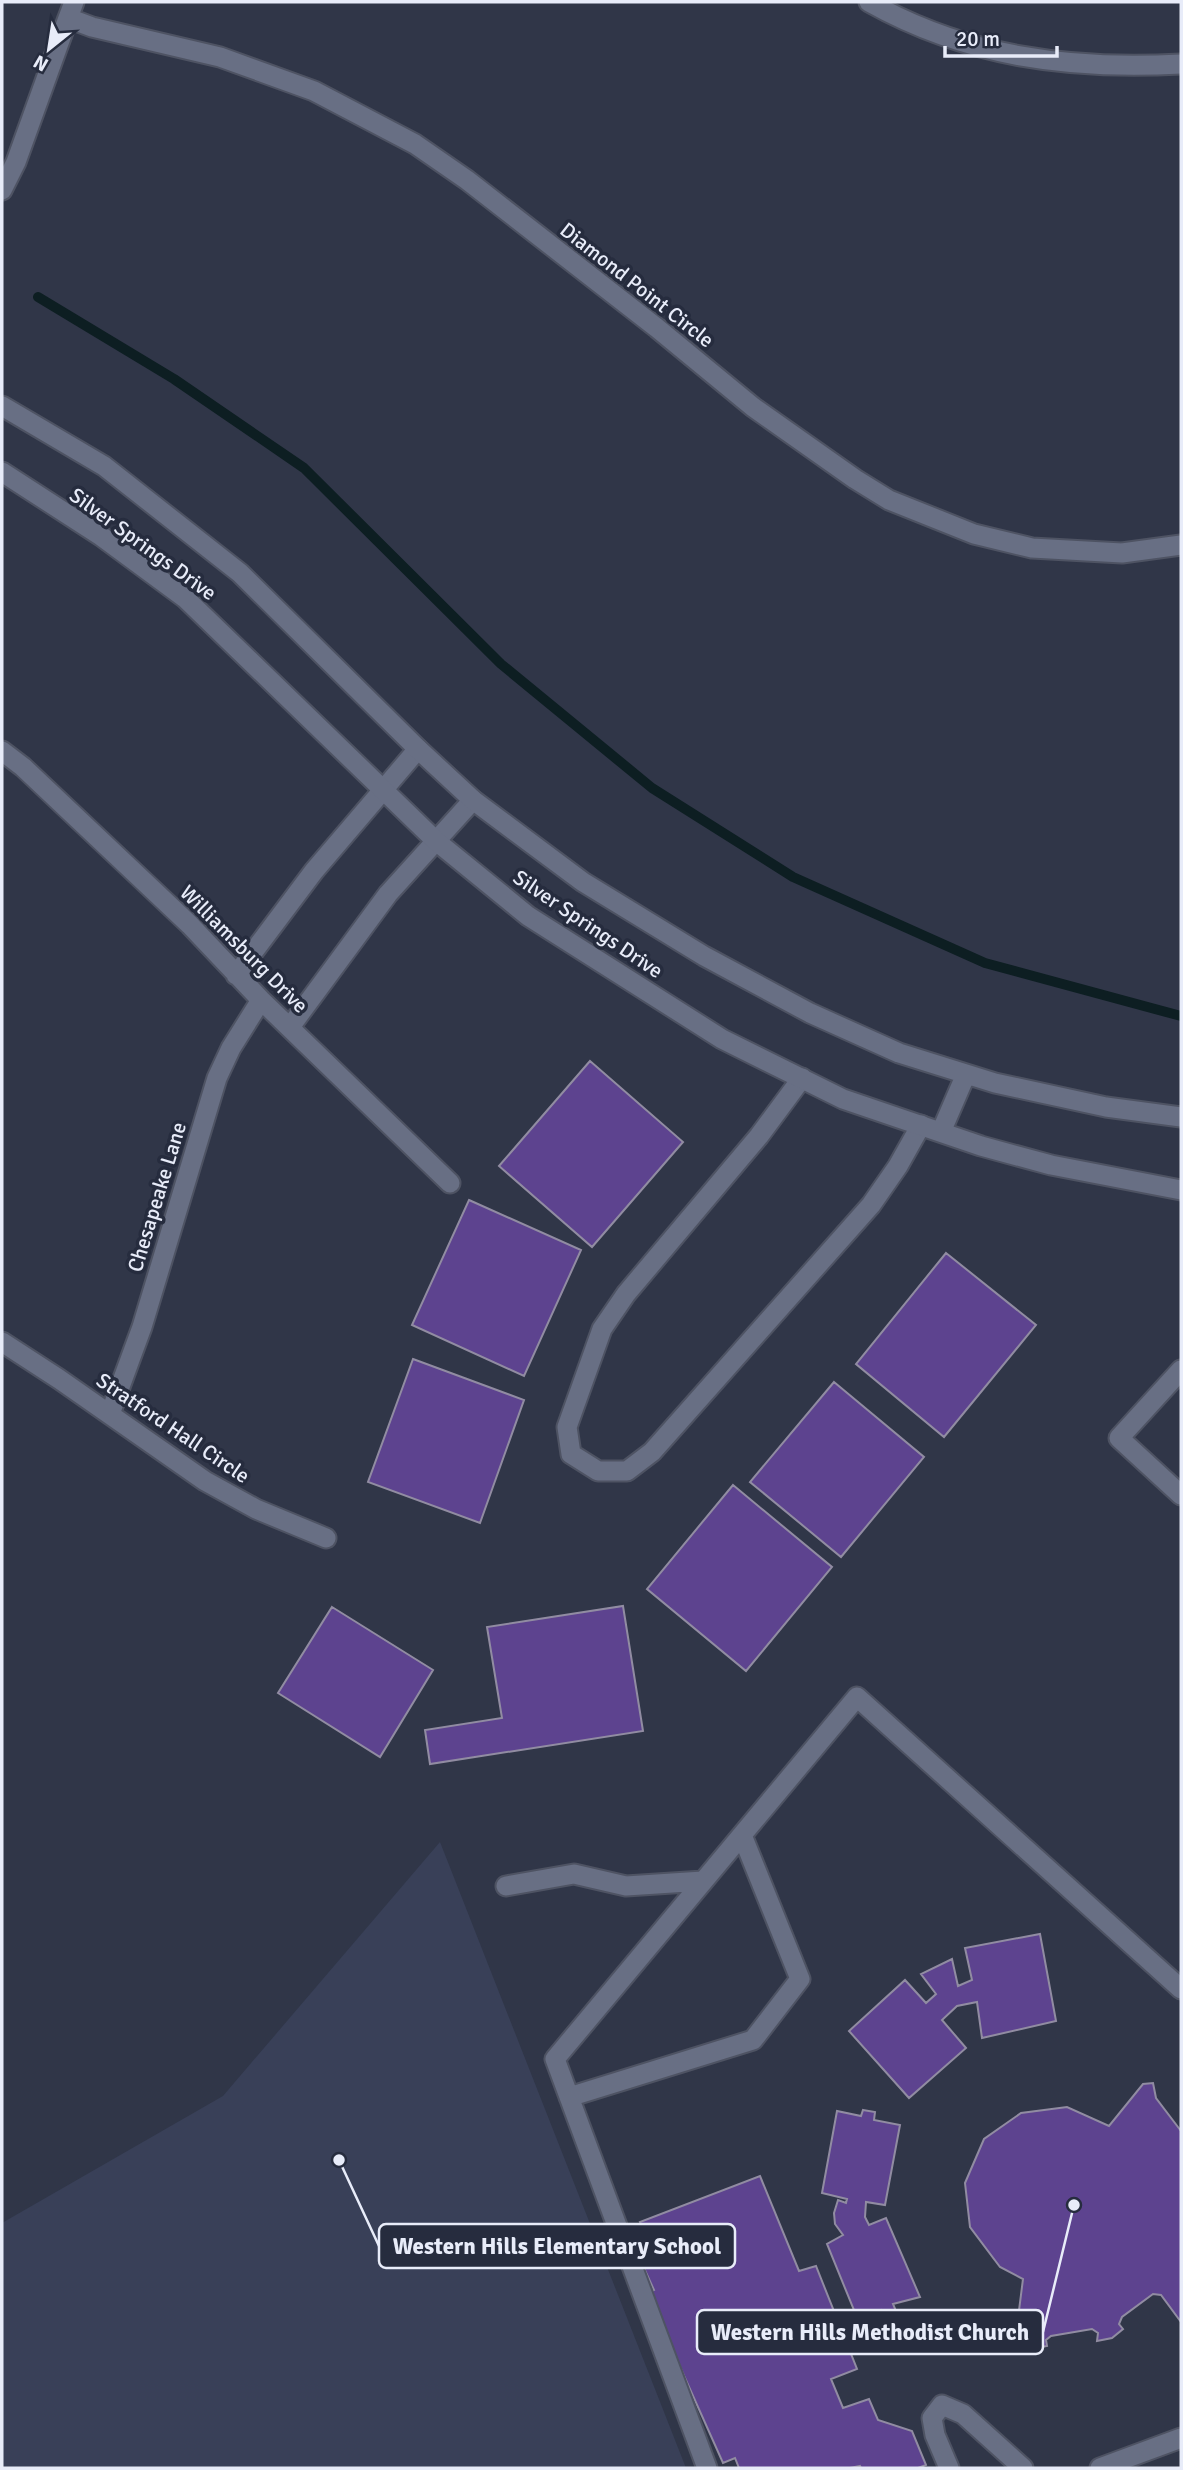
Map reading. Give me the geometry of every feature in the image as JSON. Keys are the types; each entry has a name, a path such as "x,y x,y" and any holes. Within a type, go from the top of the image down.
{"street":[{"path":"869,2 893,15 974,47 1033,60 1106,66 1181,64"},
{"name":"Diamond Point Circle","path":"2,190 16,162 71,10 93,27 232,61 314,91 415,144 467,180 657,327 753,407 889,500 974,534 1032,548 1122,553 1181,545"},
{"name":"Silver Springs Drive","path":"2,406 104,466 240,573 473,800 583,882 704,956 810,1013 899,1053 995,1083 1105,1107 1181,1117"},
{"name":"Silver Springs Drive","path":"2,472 101,536 185,598 436,841 528,916 722,1039 843,1099 941,1132 1051,1166 1181,1190"},
{"path":"236,975 314,871 418,749"},
{"name":"Williamsburg Drive","path":"2,751 23,766 190,925 261,1000 450,1183"},
{"path":"290,1027 388,894 473,800"},
{"name":"Chesapeake Lane","path":"110,1414 142,1327 217,1078 231,1048 261,1000"},
{"path":"941,1132 966,1074"},
{"path":"802,1078 759,1136 626,1294 602,1329 567,1427 571,1454 598,1471 627,1471 652,1452 871,1205 898,1166 921,1125"},
{"name":"Stratford Hall Circle","path":"2,1342 205,1481 256,1509 326,1538"},
{"path":"1181,1370 1119,1438 1181,1495"},
{"path":"707,2468 555,2059 857,1697 1181,1989"},
{"path":"569,2097 753,2040 800,1979 742,1835"},
{"path":"506,1886 574,1874 626,1885 703,1881"},
{"path":"949,2468 935,2435 932,2418 942,2406 963,2414 1023,2468"},
{"path":"1100,2468 1181,2438"}],"shaded area":[{"path":"440,1842 686,2468 2,2468 2,2223 223,2096"}],"building":[{"path":"590,1061 683,1142 592,1247 499,1166"},
{"path":"469,1200 581,1250 524,1376 412,1325"},
{"path":"946,1253 1036,1325 944,1437 856,1364"},
{"path":"413,1359 524,1400 480,1523 368,1482"},
{"path":"834,1382 924,1457 841,1557 750,1482"},
{"path":"733,1485 832,1567 746,1671 647,1589"},
{"path":"623,1606 643,1731 430,1764 425,1730 502,1718 487,1627"},
{"path":"332,1607 433,1670 380,1757 278,1693"},
{"path":"1040,1934 1056,2021 982,2038 977,2002 957,2006 942,2020 966,2048 909,2098 849,2031 905,1980 926,2003 936,1994 921,1974 952,1959 958,1986 972,1980 965,1948"},
{"path":"1153,2083 1156,2098 1181,2131 1181,2322 1161,2295 1153,2294 1122,2317 1119,2324 1123,2329 1112,2338 1097,2341 1098,2333 1092,2329 1051,2336 1046,2340 1047,2346 1031,2349 1021,2344 1023,2327 1017,2326 1023,2279 1000,2267 970,2227 965,2183 984,2139 1021,2113 1067,2107 1109,2126 1143,2084"},
{"path":"863,2110 875,2112 874,2120 900,2125 885,2205 866,2202 865,2217 869,2225 886,2218 920,2297 893,2304 896,2311 884,2317 881,2310 858,2320 827,2244 843,2235 835,2224 834,2213 838,2200 846,2203 847,2199 822,2193 837,2111 861,2116"},
{"path":"760,2176 799,2271 816,2266 857,2369 831,2379 843,2408 869,2399 878,2420 912,2431 926,2465 918,2468 739,2468 735,2458 723,2463 647,2293 654,2290 628,2233 643,2227 640,2222"}],"waterway":[{"path":"38,297 174,379 304,468 501,664 652,788 793,877 985,963 1181,1016"}],"place":[{"name":"Western Hills Elementary School","path":"339,2160"},
{"name":"Western Hills Methodist Church","path":"1074,2205"}]}
